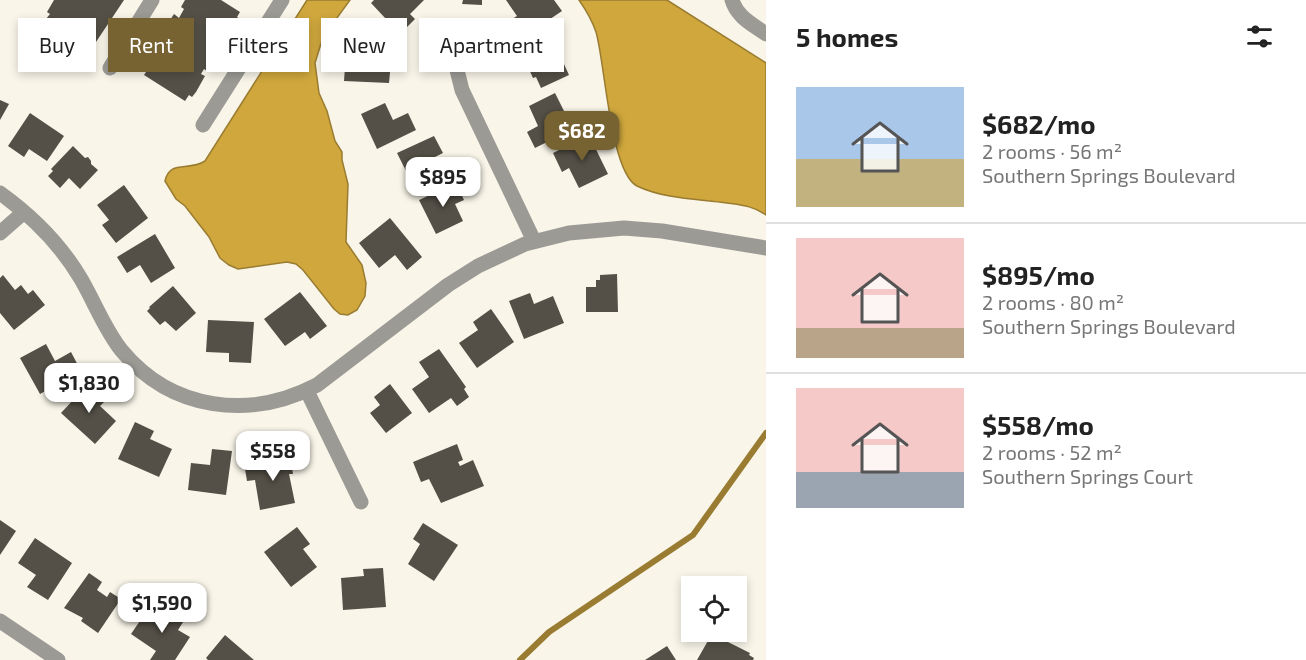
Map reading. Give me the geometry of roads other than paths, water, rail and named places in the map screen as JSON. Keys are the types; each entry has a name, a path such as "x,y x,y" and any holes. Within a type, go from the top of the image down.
{"street":[{"path":"141,18 152,0"},
{"path":"203,125 282,0"},
{"path":"732,0 734,9 742,18 766,34"},
{"path":"458,72 462,90 534,242"},
{"path":"0,193 24,212 55,243 76,272 120,348 133,362 161,384 193,399 229,406 264,405 307,391 327,379 448,285 509,250 534,242 570,233 624,228 662,231 766,248"},
{"path":"0,234 24,212"},
{"path":"307,391 361,502"},
{"path":"0,621 58,660"}],"waterway":[{"path":"520,660 549,632 693,535 766,433"}]}
